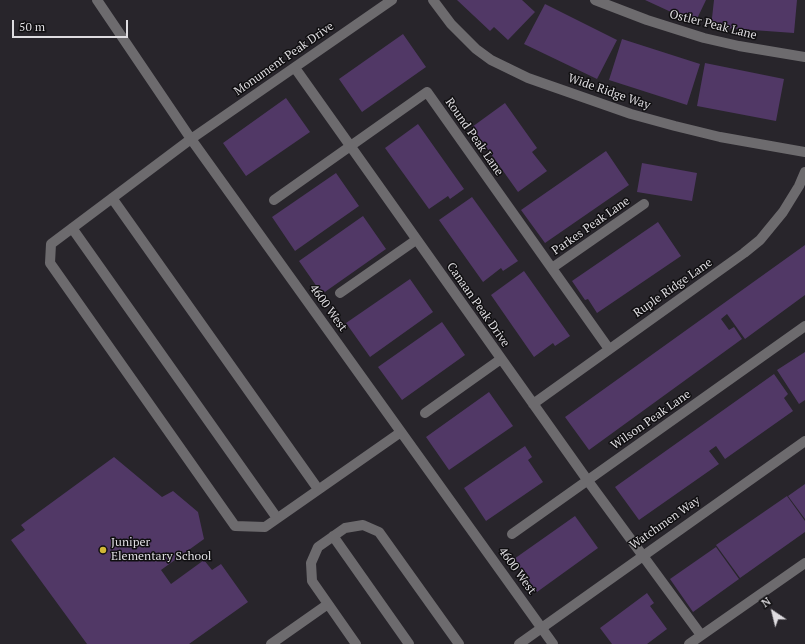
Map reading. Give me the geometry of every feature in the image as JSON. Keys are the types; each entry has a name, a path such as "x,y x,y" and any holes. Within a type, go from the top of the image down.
{"street":[{"name":"4600 West","path":"97,0 191,139 553,644"},
{"name":"Monument Peak Drive","path":"277,518 265,527 235,526 50,263 51,244 191,139 392,0"},
{"name":"Wide Ridge Way","path":"433,0 451,24 476,48 491,60 528,78 631,114 675,126 720,137 805,152"},
{"name":"Ostler Peak Lane","path":"595,0 648,20 704,38 805,57"},
{"name":"Canaan Peak Drive","path":"295,68 588,481 701,635"},
{"name":"Round Peak Lane","path":"274,200 427,92 609,349"},
{"name":"Ruple Ridge Lane","path":"534,404 760,240 787,206 805,172"},
{"path":"112,198 318,489"},
{"name":"Parkes Peak Lane","path":"552,268 644,204"},
{"path":"72,228 277,518 401,432"},
{"path":"340,293 416,240"},
{"name":"Wilson Peak Lane","path":"512,534 805,326"},
{"path":"425,413 502,359"},
{"name":"Watchmen Way","path":"519,644 805,442"},
{"path":"356,644 312,581 311,564 318,548 333,536 345,528 363,525 379,532 459,644"},
{"path":"333,536 409,644"},
{"path":"689,644 805,562"},
{"path":"271,644 328,604"}],"building":[{"path":"457,0 522,0 535,12 508,40 494,27 490,31"},
{"path":"645,0 706,0 695,23"},
{"path":"714,0 797,0 794,33 711,27"},
{"path":"545,4 617,40 597,79 524,44"},
{"path":"403,34 426,67 362,112 339,79"},
{"path":"622,39 700,64 687,105 609,80"},
{"path":"705,63 784,79 776,121 697,106"},
{"path":"286,98 310,132 246,176 223,143"},
{"path":"505,103 537,148 532,152 547,171 518,192 472,127"},
{"path":"418,124 464,189 450,199 448,196 429,209 385,148"},
{"path":"606,151 629,185 545,243 521,210"},
{"path":"642,163 697,173 692,201 637,192"},
{"path":"336,173 359,206 295,251 272,217"},
{"path":"472,197 518,261 503,271 501,268 483,282 439,220"},
{"path":"363,216 386,249 322,294 299,261"},
{"path":"658,222 681,256 597,313 588,299 585,300 572,281"},
{"path":"805,245 805,295 745,339 727,314 721,319 729,330 734,327 742,339 589,450 565,417"},
{"path":"524,271 570,336 555,346 553,343 534,357 491,295"},
{"path":"410,279 433,312 370,357 346,323"},
{"path":"442,322 465,355 402,400 378,367"},
{"path":"805,352 805,400 799,404 777,370"},
{"path":"774,374 788,394 784,398 793,411 725,459 716,446 709,451 719,464 639,520 615,487"},
{"path":"489,392 513,426 449,470 426,437"},
{"path":"525,446 532,457 528,460 543,482 486,521 464,488"},
{"name":"Juniper Elementary School","path":"114,457 162,497 173,491 198,512 204,539 161,570 171,584 204,560 212,570 221,564 248,602 189,644 87,644 11,540 25,530 21,525"},
{"path":"805,484 805,519 788,496"},
{"path":"787,496 805,521 805,532 740,578 716,545"},
{"path":"575,516 598,548 537,592 514,559"},
{"path":"716,547 739,579 693,612 670,579"},
{"path":"647,593 654,603 650,606 667,629 647,644 612,644 600,628"}],"place":[{"name":"Juniper Elementary School","path":"103,550"}]}
